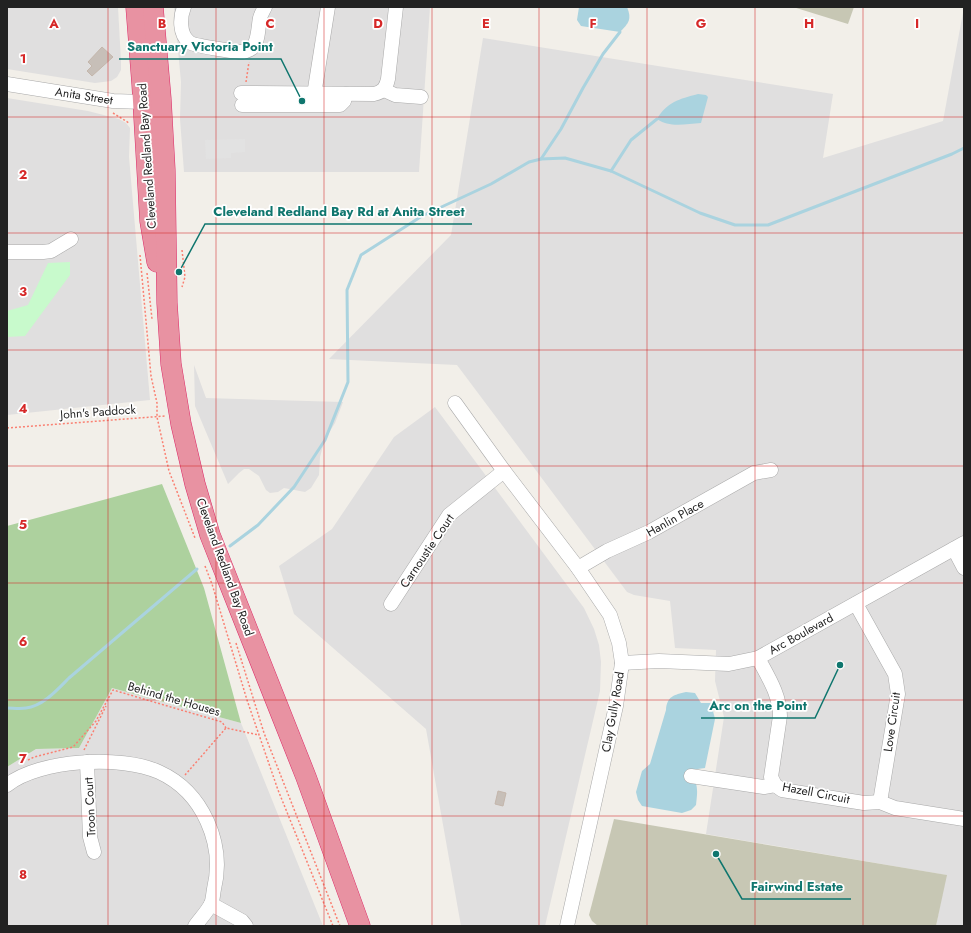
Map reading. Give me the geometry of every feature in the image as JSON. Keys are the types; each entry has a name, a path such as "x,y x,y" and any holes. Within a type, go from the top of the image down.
{"highway":[{"name":"Cleveland Redland Bay Road","path":"136,7 152,100"},
{"name":"Cleveland Redland Bay Road","path":"153,7 150,221 156,257 167,303 171,364 179,415 195,484 210,535 306,776 360,926"},
{"name":"Cleveland Redland Bay Road","path":"306,776 374,926"}],"street":[{"path":"184,7 182,30 184,36 189,42 201,46 243,52 247,51 255,43 260,17 265,7"},
{"path":"313,99 328,7"},
{"path":"243,97 313,99 346,94 380,93 384,90 388,79 396,7"},
{"name":"Anita Street","path":"7,84 113,101 152,100"},
{"path":"384,90 395,95 421,96"},
{"path":"7,252 51,251 71,238"},
{"name":"Clay Gully Road","path":"455,403 504,471 578,568 610,614 619,643 622,663 616,706 567,926"},
{"name":"Hanlin Place","path":"578,568 649,532 754,473 771,470"},
{"name":"Carnoustie Court","path":"391,604 449,516 504,471"},
{"path":"959,546 964,568"},
{"name":"Arc Boulevard","path":"622,663 659,661 729,664 758,658 959,546"},
{"name":"Love Circuit","path":"856,604 895,674 897,684 898,694 880,802"},
{"name":"Hazell Circuit","path":"758,658 778,697 780,706 780,716 771,777 775,785 782,790 864,802 880,802 895,808 964,819"},
{"path":"7,785 12,781 47,767 84,762 142,766 160,772 178,784 193,797 207,818 217,851 217,879 211,904 195,926"},
{"name":"Troon Court","path":"84,762 90,837 94,852"},
{"path":"691,776 764,787 775,785"},
{"path":"211,904 242,921 246,926"}],"path":[{"path":"243,97 250,58 247,51"},
{"name":"John's Paddock","path":"7,428 179,415"},
{"path":"236,643 264,733 340,926"},
{"path":"84,762 81,756 113,690"},
{"name":"Behind the Houses","path":"28,761 34,757 73,747 96,721 113,690 222,722 226,728 259,735"},
{"path":"178,784 226,728"}],"shaded area":[{"path":"7,7 118,7 121,70 117,77 111,81 95,83 7,69"},
{"path":"174,7 430,7 419,172 184,172 180,119 181,82"},
{"path":"793,7 854,7 848,24"},
{"path":"964,7 964,926 936,926 946,875 706,834 724,717 715,681 716,650 675,648 670,601 634,595 627,592 457,365 329,359 451,235 483,38 833,94 823,158 943,121"},
{"path":"7,98 88,111 119,119 126,123 130,128 129,157 150,400 7,415"},
{"path":"245,139 245,152 231,153 231,158 206,159 205,140"},
{"path":"194,365 206,398 343,402 335,423 325,439 320,457 319,475 311,488 305,492 284,488 278,492 270,493 266,490 259,476 249,469 244,469 228,484 195,406"},
{"path":"435,407 584,608 594,629 599,645 601,662 600,691 545,926 461,926 426,729 294,614 279,566 332,529 394,437"},
{"path":"112,688 241,723 323,926 7,926 7,767 36,749 79,748"},
{"path":"614,819 947,875 936,926 598,926 592,921 589,915"}],"green space":[{"path":"70,262 70,275 25,336 7,337 7,311 28,305 48,263"},
{"path":"162,484 204,588 241,723 112,688 79,748 36,749 7,767 7,526"}],"water":[{"path":"579,7 627,7 629,21 620,32 581,26 577,20"},
{"path":"698,94 706,95 708,97 701,123 684,125 667,124 657,119 669,105"},
{"path":"686,692 695,693 701,703 711,703 715,719 705,768 690,770 697,787 696,805 691,810 682,813 642,806 638,800 636,792 642,771 650,764 668,702 675,695"}],"building":[{"path":"102,47 113,57 92,76 87,71 92,66 88,62"},
{"path":"498,791 506,793 503,806 495,804"}],"waterway":[{"path":"541,159 561,129 603,54 620,32"},
{"path":"611,171 631,140 657,119"},
{"path":"230,546 258,525 294,487 325,440 348,382 347,290 361,255 422,216 491,184 529,162 541,159 565,158 611,171 700,213 735,225 768,225 964,148"},
{"path":"7,708 32,707 44,701 197,569"}],"place":[{"name":"Sanctuary Victoria Point","path":"302,101"},
{"name":"Cleveland Redland Bay Rd at Anita Street","path":"179,272"},
{"name":"Arc on the Point","path":"840,665"},
{"name":"Fairwind Estate","path":"716,854"}]}
